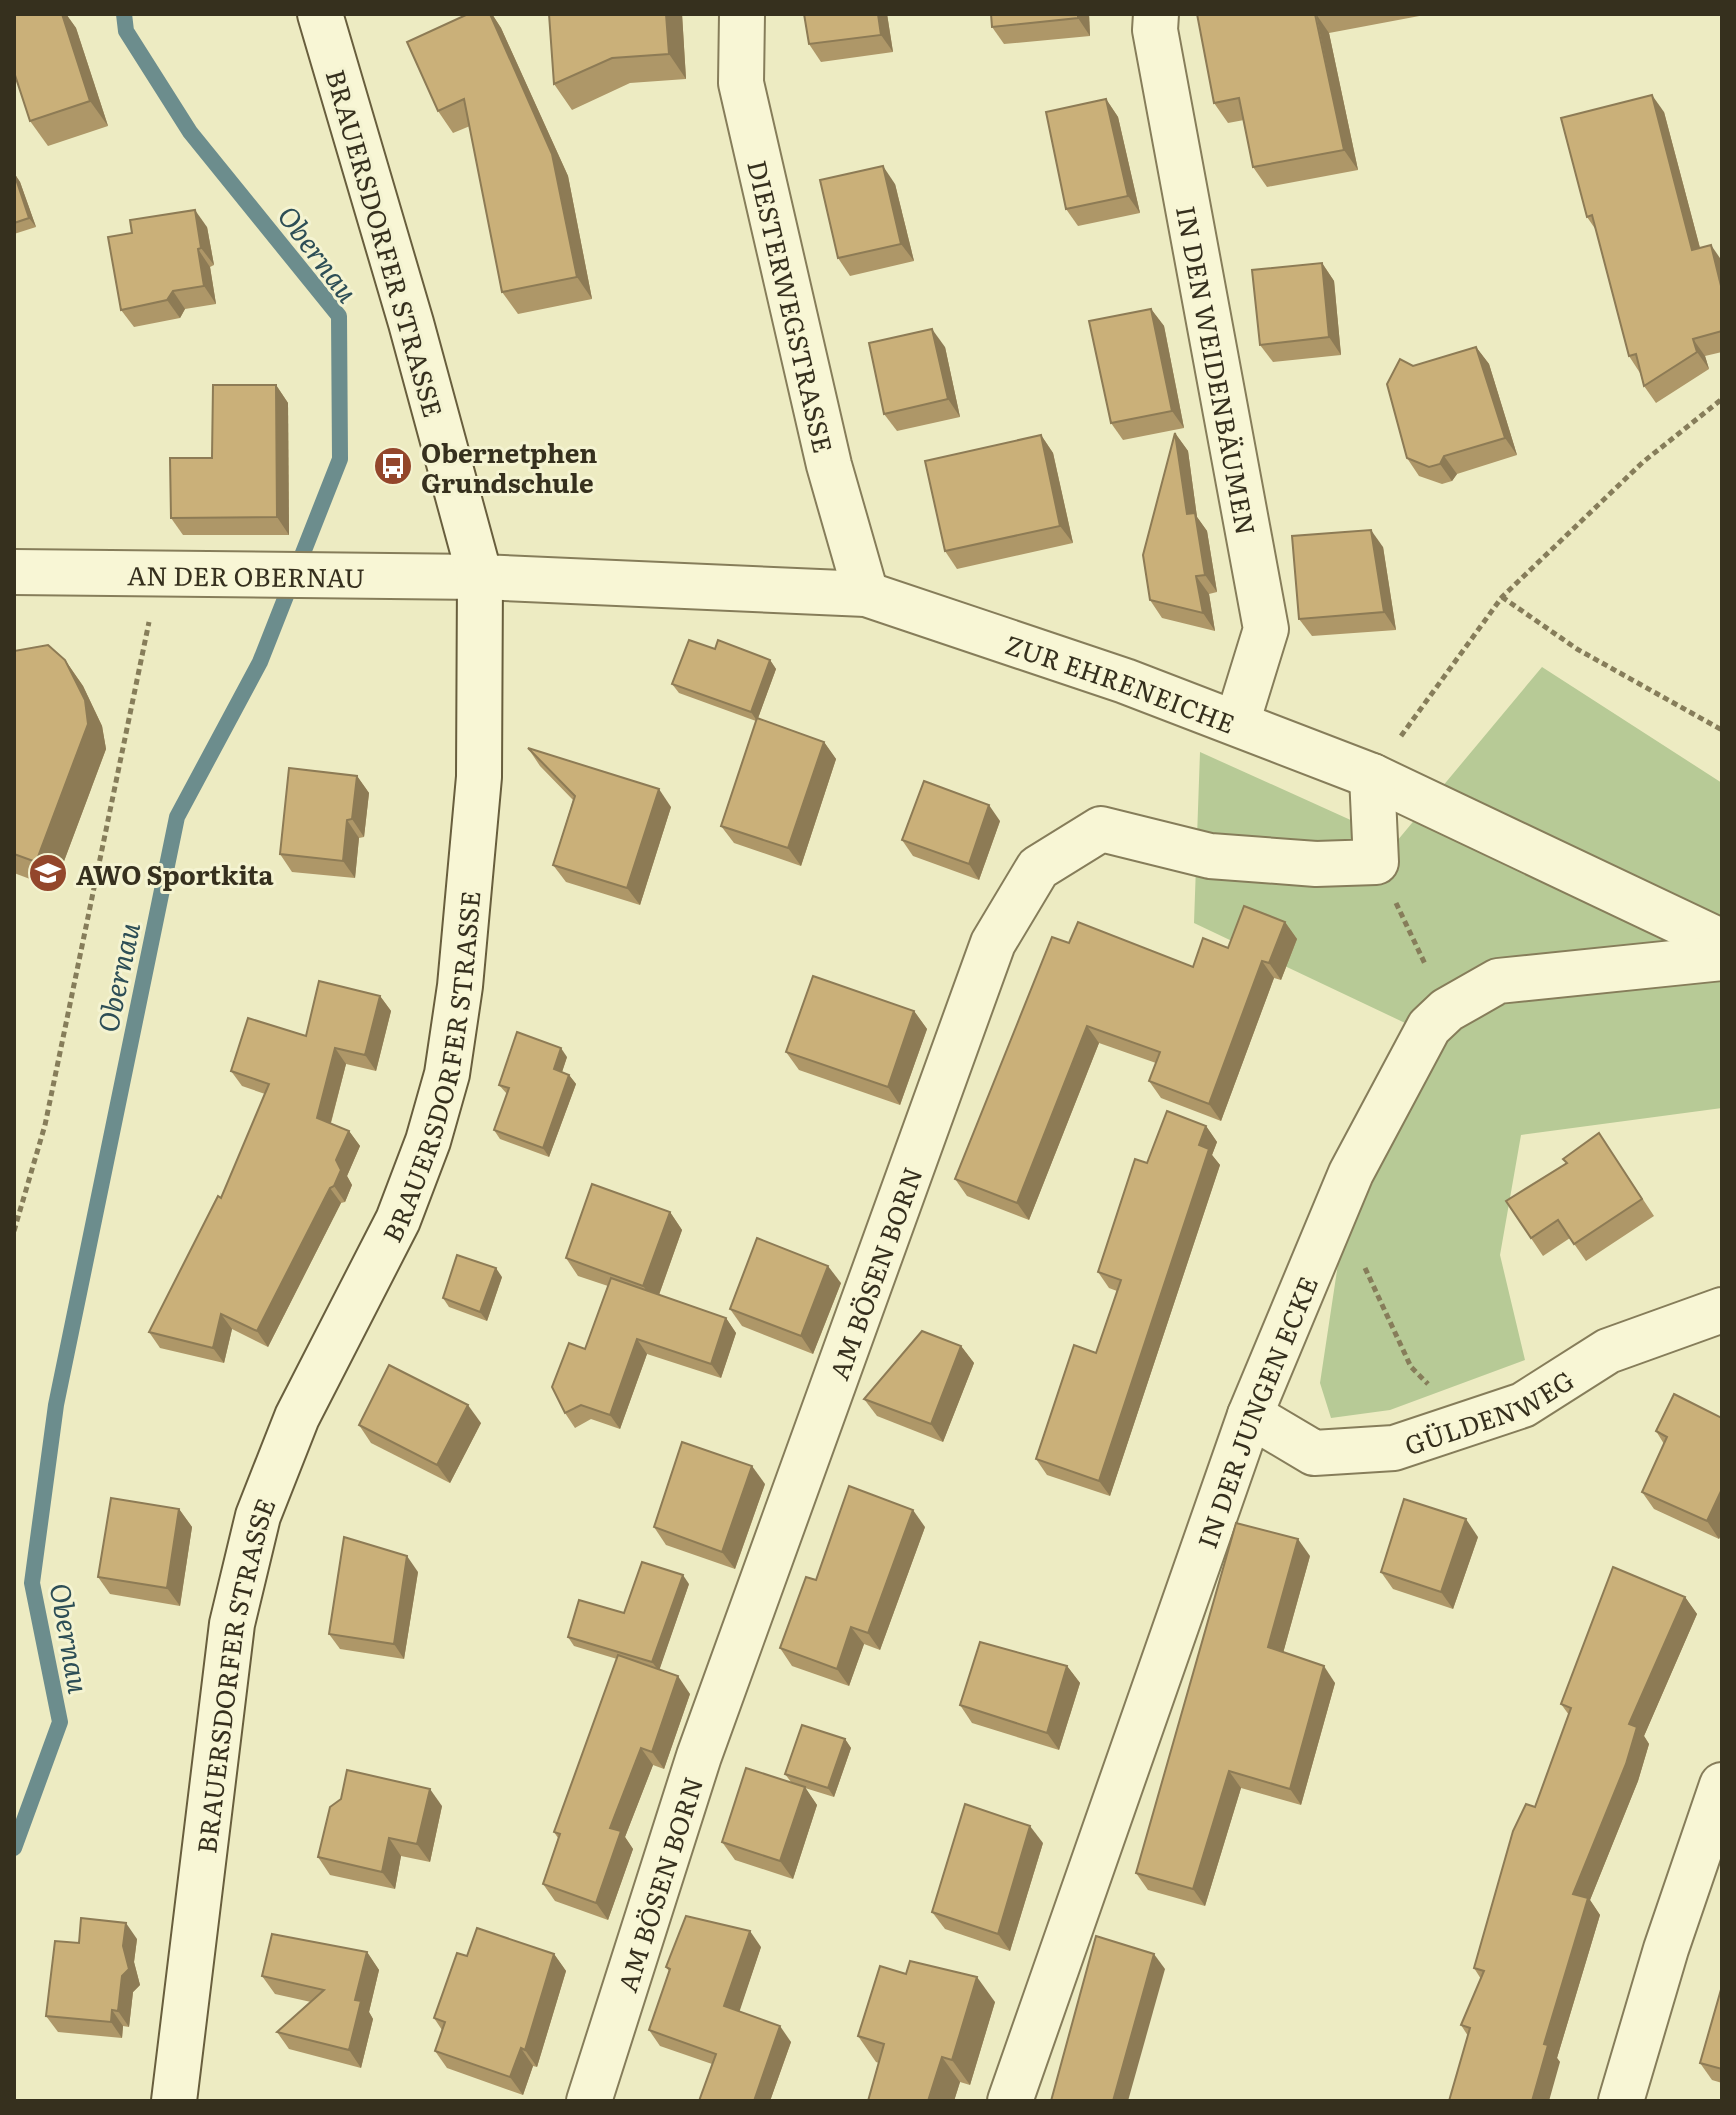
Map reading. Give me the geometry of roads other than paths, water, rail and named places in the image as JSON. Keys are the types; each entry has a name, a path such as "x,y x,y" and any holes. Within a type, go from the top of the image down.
{"street":[{"name":"BRAUERSDORFER STRASSE","path":"174,2101 232,1624 258,1516 297,1417 398,1220 428,1141 447,1074 460,986 479,777 480,577 411,323 320,14"},
{"name":"DIESTERWEGSTRASSE","path":"742,14 741,83 825,450 866,594"},
{"name":"IN DEN WEIDENBÄUMEN","path":"1156,14 1155,30 1266,629 1237,723"},
{"name":"AN DER OBERNAU","path":"14,572 337,578 480,577"},
{"name":"ZUR EHRENEICHE","path":"480,577 866,594 1237,723 1372,776 1722,942"},
{"name":"AM BÖSEN BORN","path":"589,2101 699,1756 993,943 1038,868 1101,829 1210,856 1316,864 1376,862 1372,776"},
{"name":"IN DER JUNGEN ECKE","path":"1010,2101 1250,1415 1351,1173 1429,1027 1447,1010 1498,981 1722,958"},
{"name":"GÜLDENWEG","path":"1250,1415 1314,1453 1394,1448 1523,1405 1608,1351 1722,1310"},
{"path":"1621,2101 1666,1949 1722,1785"}],"waterway":[{"name":"Obernau","path":"14,1848 60,1722 32,1583 56,1405 177,817 260,662 340,459 339,316 190,132 126,31 124,14"}],"place":[{"name":"Obernetphen Grundschule","path":"393,466"},
{"name":"AWO Sportkita","path":"48,873"}]}
